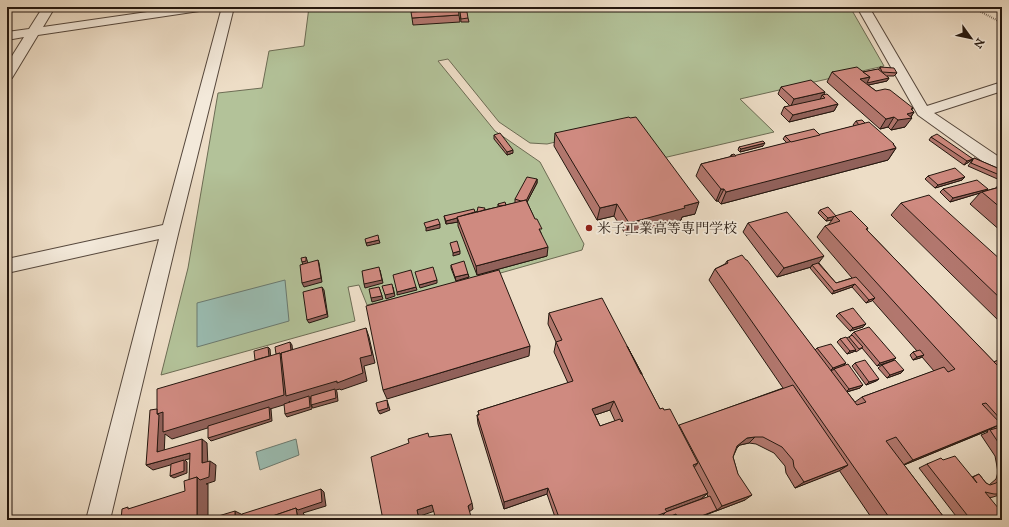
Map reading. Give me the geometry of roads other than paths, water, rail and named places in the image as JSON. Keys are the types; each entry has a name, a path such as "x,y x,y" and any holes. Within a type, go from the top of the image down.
{"street":[{"path":"7,75 49,7"},
{"path":"7,36 206,7"},
{"path":"98,520 170,230 228,7"},
{"path":"863,7 923,112 1002,167"},
{"path":"923,112 1002,86"},
{"path":"7,266 170,230"}],"water":[{"path":"285,280 289,321 197,347 197,303"},
{"path":"296,439 299,455 260,470 256,452"}],"place":[{"name":"米子工業高等専門学校","path":"589,228"}]}
